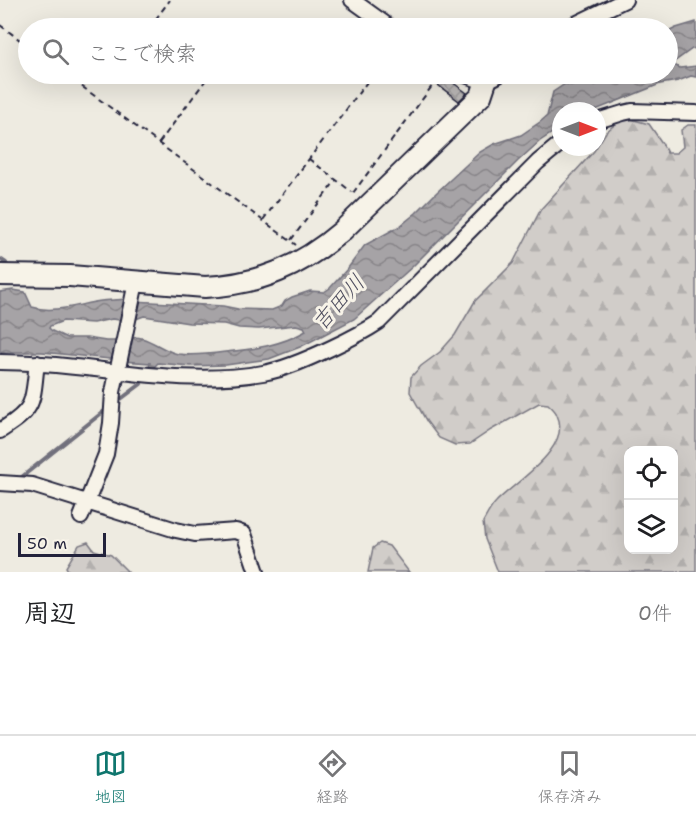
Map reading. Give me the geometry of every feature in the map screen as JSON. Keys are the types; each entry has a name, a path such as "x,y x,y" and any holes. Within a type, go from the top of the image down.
{"street":[{"path":"352,0 377,18"},
{"path":"588,18 625,0"},
{"path":"0,275 70,276 135,287 226,286 269,276 287,269 324,247 342,231 481,96 489,84"},
{"path":"606,118 632,111 696,113"},
{"path":"0,362 118,369 201,378 265,373 282,368 326,350 368,330 379,322 552,150"},
{"path":"81,517 106,454 114,384 135,287"},
{"path":"0,431 19,418 29,407 32,401 37,363"},
{"path":"8,483 32,485 176,530 195,534 240,532 244,534 257,572"}],"path":[{"path":"156,18 170,0"},
{"path":"0,25 18,38"},
{"path":"79,84 291,241 307,258"},
{"path":"159,143 203,84"},
{"path":"263,220 365,84"},
{"path":"309,159 353,193 434,84"},
{"path":"291,241 336,180"}],"green space":[{"path":"630,119 649,124 667,153 676,153 683,147 681,130 688,125 696,125 696,572 498,572 485,539 483,522 496,502 550,452 557,440 560,427 556,414 548,404 539,403 470,444 455,445 439,438 427,422 410,392 411,377 421,366 440,352 455,335 475,301 513,263 541,209 589,156 606,156 606,132 618,122"},
{"path":"88,542 94,550 111,555 128,572 69,572 66,567 79,545"},
{"path":"380,543 389,546 409,572 368,572 373,548"}],"water":[{"path":"696,22 696,48 678,59 678,27"},
{"path":"696,66 696,77 691,76 678,81 678,67"},
{"name":"吉田川","path":"565,84 660,84 606,106 606,102 552,102 552,133 518,161 412,267 354,319 300,347 269,359 226,365 190,366 158,363 154,367 149,367 150,363 122,361 127,340 133,338 145,339 178,354 196,355 266,346 306,331 304,327 296,325 259,329 239,328 224,324 189,323 144,316 130,321 134,301 272,310 282,306 292,297 310,291 324,292 348,268 365,245 400,226 480,152 494,144 521,135 547,116 553,92"},
{"path":"13,290 25,292 32,307 40,309 58,309 126,299 127,321 112,319 93,323 63,321 49,328 67,338 123,341 119,360 42,352 0,352 0,292"}],"building":[{"path":"455,84 467,93 459,101 438,85"}],"waterway":[{"path":"0,259 6,263 9,270"},
{"path":"117,402 141,384"},
{"path":"18,480 108,408"}]}
